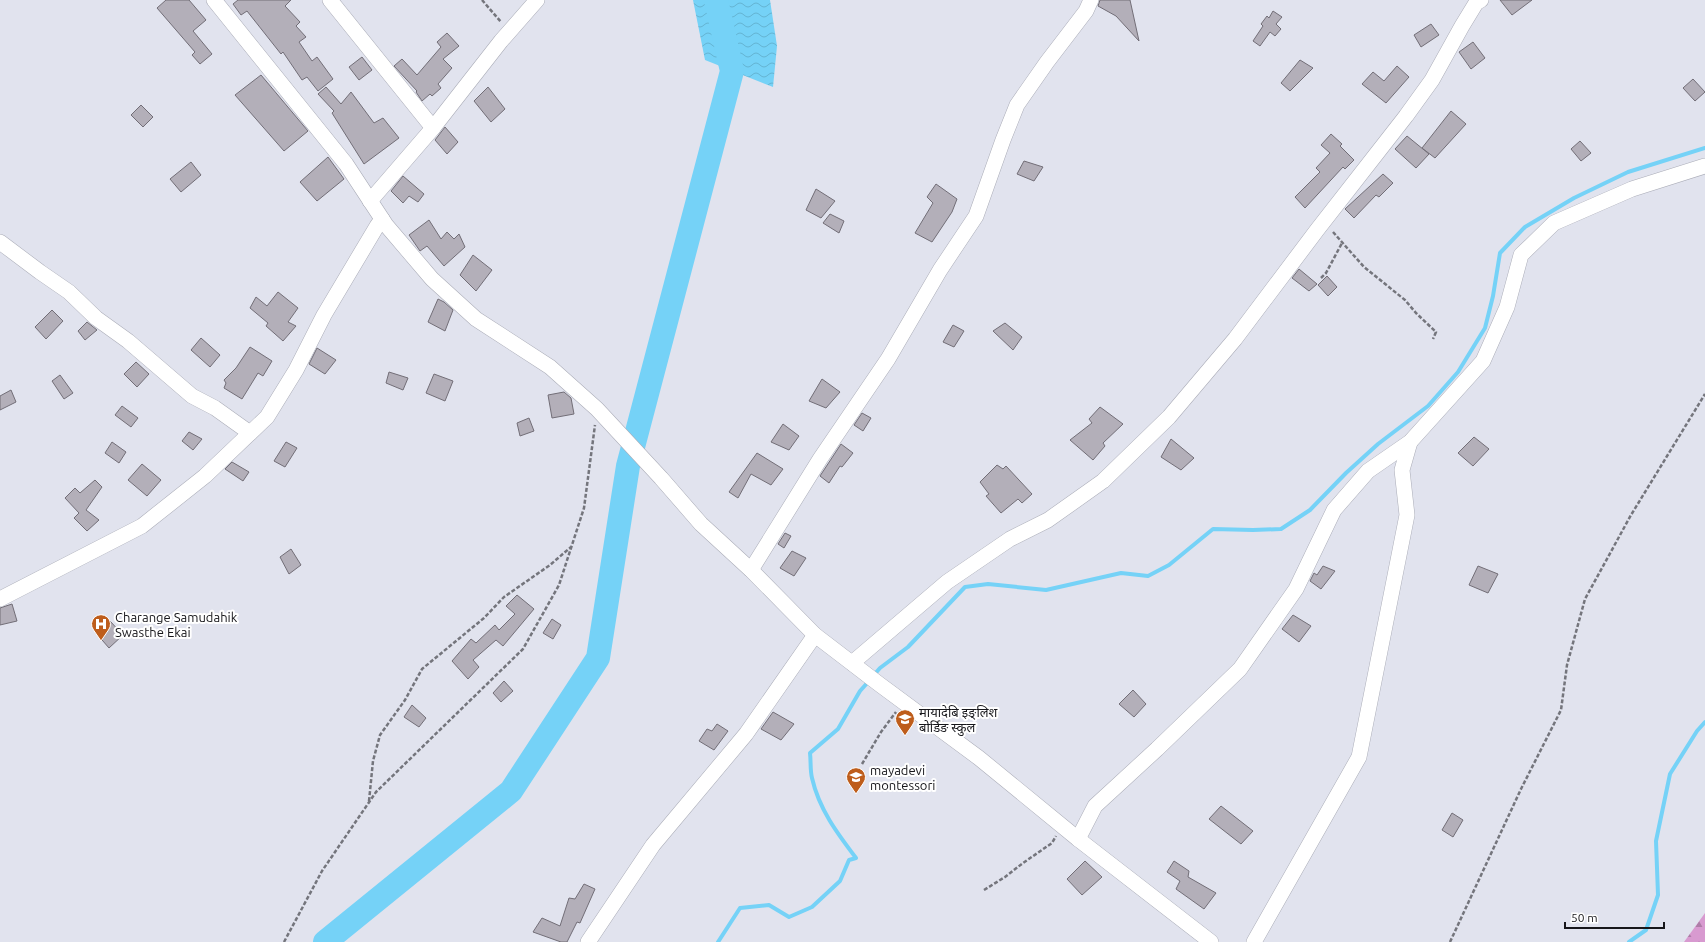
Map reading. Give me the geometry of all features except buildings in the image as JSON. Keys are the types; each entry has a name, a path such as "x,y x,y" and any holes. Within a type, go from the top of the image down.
{"street":[{"path":"214,0 346,164 382,219 437,284 476,318 550,367 602,414 701,524 751,570 816,635 978,758 1078,839 1211,942"},
{"path":"330,0 433,128"},
{"path":"370,201 433,128 537,0"},
{"path":"751,570 822,456 888,359 940,270 976,216 1002,140 1017,105 1047,62 1086,11 1091,0"},
{"path":"857,667 947,582 1010,539 1048,520 1103,481 1174,411 1235,339 1323,222 1406,116 1432,80 1462,26 1476,3 1480,0"},
{"path":"1078,839 1095,806 1240,669 1296,588 1334,510 1368,471 1410,442 1483,361 1507,307 1521,255 1554,223 1632,189 1705,166"},
{"path":"0,599 142,526 205,476 267,417 296,370 324,315 382,219"},
{"path":"0,242 68,292 96,318 128,341 192,396 215,408 250,433"},
{"path":"1254,942 1359,756 1407,515 1402,470 1410,442"},
{"path":"588,942 653,845 746,734 816,635"}],"path":[{"path":"482,0 510,32"},
{"path":"1323,222 1364,268 1405,300 1436,332 1432,339"},
{"path":"1321,278 1326,273 1342,243"},
{"path":"1450,942 1521,789 1561,710 1567,665 1585,600 1631,515 1705,394"},
{"path":"284,942 322,871 376,792 522,649 559,585 584,508 602,414"},
{"path":"369,803 373,760 380,735 405,700 422,670 484,618 504,597 550,565 571,546"},
{"path":"862,764 881,732 903,702"},
{"path":"984,890 1005,877 1052,843 1061,825"}],"green space":[{"path":"1705,913 1705,942 1684,942"}],"water":[{"path":"693,0 770,0 777,46 773,87 705,60"}],"waterway":[{"path":"325,942 511,791 598,658 628,466 732,71 716,0"},
{"path":"873,676 880,668 908,647 965,587 988,584 1046,590 1121,573 1148,576 1169,565 1213,529 1281,529 1310,510 1346,473 1378,444 1428,406 1458,372 1485,328 1493,296 1500,253 1525,227 1574,198 1628,172 1705,148"},
{"path":"718,942 740,908 769,905 789,917 812,907 840,881 849,860 856,858 836,830 819,800 811,775 810,753 838,729 860,691 869,681"},
{"path":"1629,942 1646,930 1658,895 1656,841 1670,774 1697,731 1705,722"}],"place":[{"name":"Charange Samudahik Swasthe Ekai","path":"101,641"},
{"name":"मायादेबि इङ्लिश बोर्डिङ स्कुल","path":"905,736"},
{"name":"mayadevi montessori","path":"856,794"}]}
